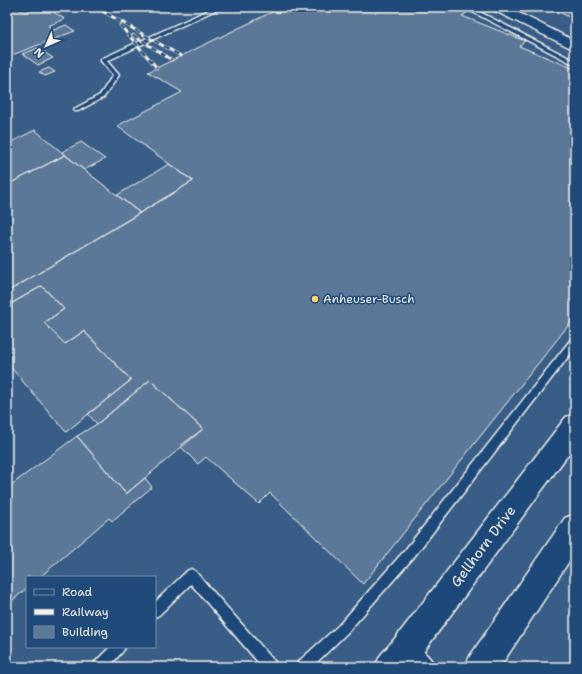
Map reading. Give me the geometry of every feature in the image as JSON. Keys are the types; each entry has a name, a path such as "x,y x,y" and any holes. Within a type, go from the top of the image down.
{"main road":[{"path":"497,7 575,46"},
{"name":"Gellhorn Drive","path":"399,657 575,425"},
{"path":"481,667 575,528"}],"lane":[{"path":"76,110 102,96 116,75 103,60 219,7"},
{"path":"466,7 575,63"},
{"path":"303,667 343,629 409,554 575,341"},
{"path":"156,610 190,575 270,667"},
{"path":"100,667 119,648"},
{"path":"399,657 429,667"}],"shaded area":[{"path":"7,7 575,7 575,667 7,667"}],"building":[{"path":"7,7 16,7 25,12 39,7 45,7 65,19 48,26 54,30 66,25 75,31 7,57"},
{"name":"Anheuser-Busch","path":"291,7 456,7 468,12 462,16 525,41 519,46 575,69 575,317 363,584 270,493 259,504 206,457 198,464 180,446 203,429 150,380 97,424 88,414 131,380 84,331 65,344 44,323 64,309 42,286 7,306 7,292 193,181 117,126 182,92 148,72 274,11 277,13"},
{"path":"549,7 575,7 575,20"},
{"path":"38,48 53,58 38,65 22,54"},
{"path":"49,68 55,72 45,76 39,72"},
{"path":"35,130 65,155 7,185 7,144"},
{"path":"81,142 105,159 84,170 62,152"},
{"path":"65,155 140,213 7,292 7,185"},
{"path":"169,164 193,181 140,213 117,195"},
{"path":"42,286 64,309 44,323 65,344 84,331 131,380 66,432 7,363 7,306"},
{"path":"150,380 203,429 126,494 77,436 97,424"},
{"path":"77,436 126,494 145,478 152,487 112,521 109,518 41,576 26,576 26,589 7,605 7,488"}],"railway":[{"path":"97,8 181,56"},
{"path":"120,25 157,68"},
{"path":"133,35 172,60"}],"place":[{"name":"Anheuser-Busch","path":"315,299"}]}
